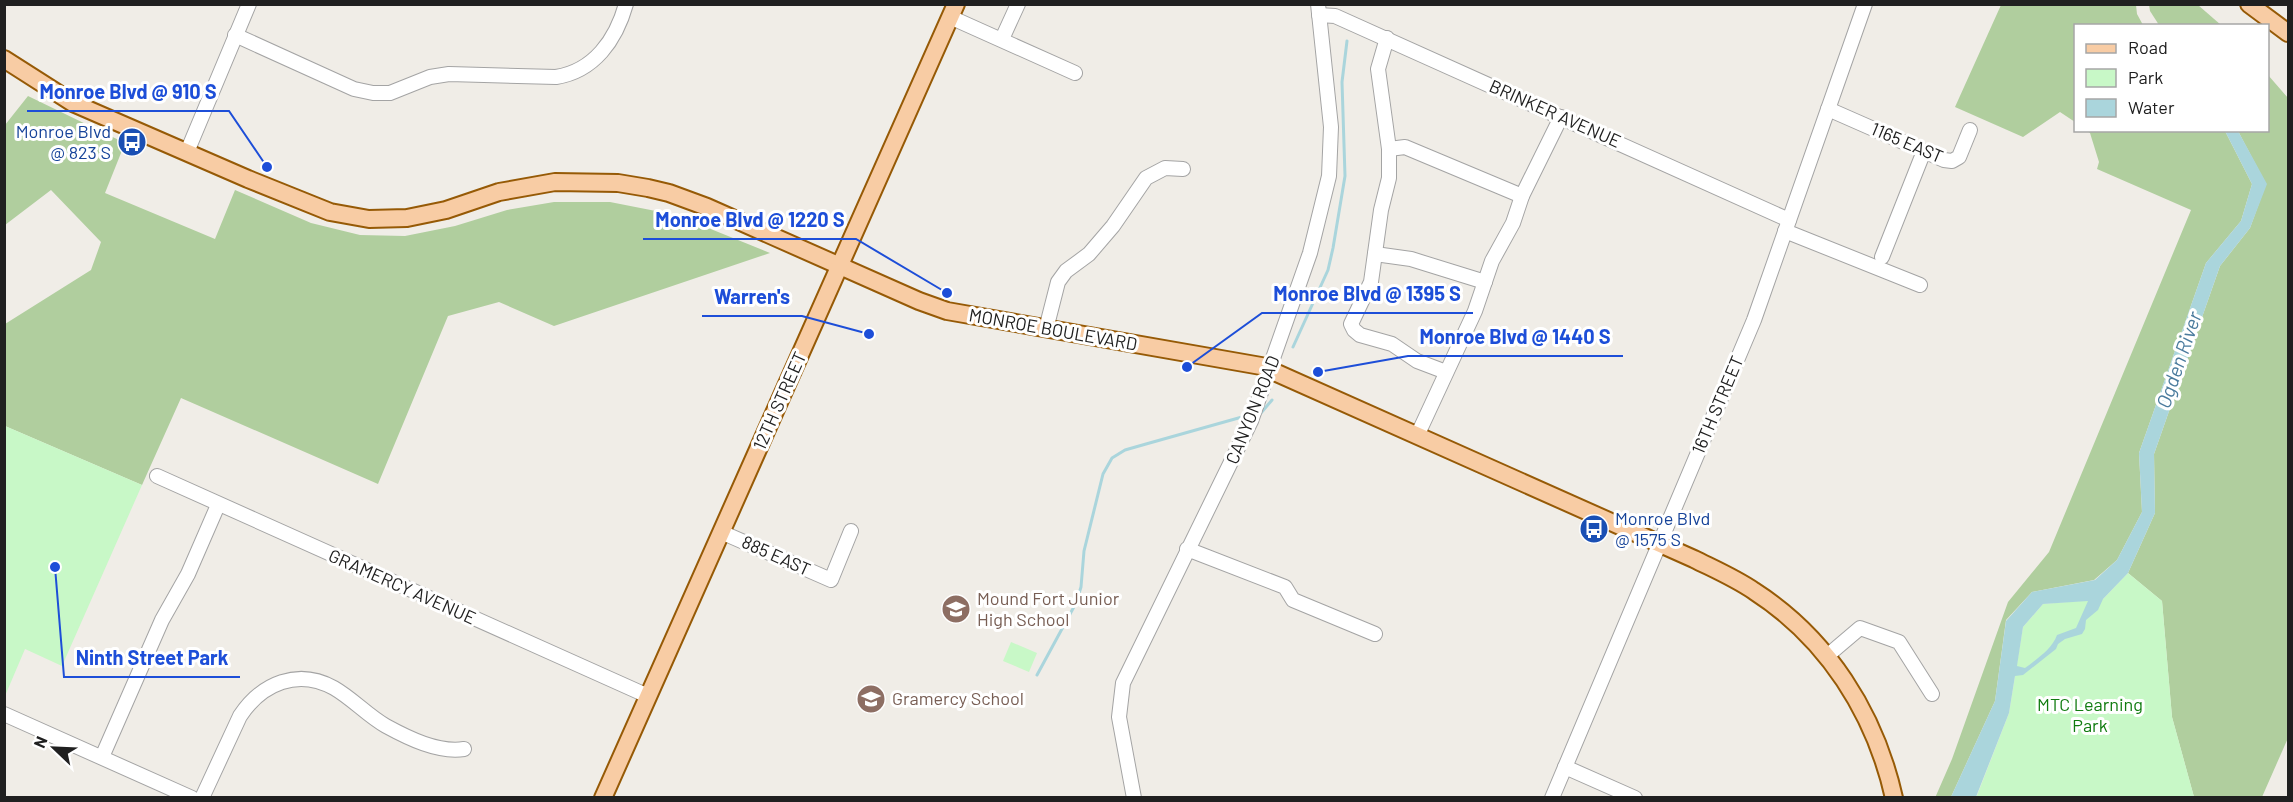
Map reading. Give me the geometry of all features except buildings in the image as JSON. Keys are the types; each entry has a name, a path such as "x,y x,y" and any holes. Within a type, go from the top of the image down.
{"main road":[{"path":"2249,4 2289,33"},
{"name":"12TH STREET","path":"603,798 953,11"},
{"name":"MONROE BOULEVARD","path":"4,59 73,103 311,206 330,212 369,219 417,217 499,192 540,183 582,181 648,188 707,207 919,302 947,311 1262,366 1660,543 1755,591 1791,620 1827,656 1846,682 1871,727 1884,760 1894,798"}],"street":[{"path":"187,153 249,4"},
{"path":"236,35 354,89 373,93 390,93 430,77 449,74 556,76 572,74 588,65 605,48 617,28 626,4"},
{"path":"1002,39 1018,4"},
{"name":"16TH STREET","path":"1552,798 1754,320 1864,4"},
{"name":"BRINKER AVENUE","path":"1319,10 1387,38 1561,117 1787,225 1920,285"},
{"name":"CANYON ROAD","path":"1134,798 1119,717 1120,695 1130,665 1236,456 1251,421 1310,253 1329,176 1331,128 1319,10"},
{"path":"953,11 1002,39 1075,73"},
{"path":"1387,38 1378,69 1389,149 1389,178 1381,210 1371,282 1351,324 1360,335 1392,344 1417,361 1446,372"},
{"name":"1165 EAST","path":"1828,109 1944,160 1956,160 1970,130"},
{"path":"1417,436 1475,311 1492,261 1513,223 1522,196 1561,117"},
{"path":"1389,149 1405,147 1522,196"},
{"path":"1882,256 1924,151"},
{"path":"1046,329 1058,282 1066,271 1089,254 1113,225 1146,178 1165,168 1184,169"},
{"path":"1376,254 1411,259 1485,282"},
{"name":"GRAMERCY AVENUE","path":"157,476 648,696"},
{"path":"102,757 162,620 188,574 218,505"},
{"name":"885 EAST","path":"721,532 831,580 851,531"},
{"path":"1187,549 1285,587 1293,600 1376,634"},
{"path":"1827,656 1860,628 1899,642 1932,694"},
{"path":"202,798 247,705 270,685 291,678 319,682 334,689 385,726 426,744 444,750 464,749"},
{"path":"4,714 192,798"},
{"path":"1565,767 1635,798"}],"green space":[{"path":"2001,5 2136,5 2137,14 2142,24 2074,24 2074,121 2060,112 2023,137 1955,107"},
{"path":"2149,5 2198,5 2220,24 2158,24"},
{"path":"2269,76 2288,98 2288,738 2262,797 2194,797 2172,717 2162,601 2128,573 2155,513 2154,454 2220,266 2250,228 2266,184 2239,132 2269,132"},
{"path":"28,96 125,143 105,193 215,239 235,190 311,223 360,235 405,236 455,226 507,210 554,202 610,202 676,215 770,253 554,326 499,302 448,316 378,484 181,398 142,485 5,426 5,324 91,270 101,242 51,190 5,225 5,125"},
{"path":"2088,132 2226,132 2252,184 2241,221 2206,263 2139,453 2142,512 2117,560 2094,580 2032,592 2006,620 1995,701 1951,797 1935,798 1952,759 2008,602 2049,552 2191,210 2097,169 2099,162"},
{"path":"5,426 142,485 62,666 25,649 5,696"},
{"name":"MTC Learning Park","path":"2128,573 2162,601 2172,717 2194,797 1976,798 2009,713 2023,627 2043,604 2103,599"},
{"path":"1011,642 1037,653 1029,672 1003,661"}],"water":[{"name":"Ogden River","path":"2226,132 2239,132 2267,184 2250,228 2220,266 2154,454 2155,513 2128,573 2103,599 2098,610 2086,620 2082,634 2065,639 2023,675 2015,676 2009,713 1976,797 1951,797 1995,701 2006,621 2032,592 2095,580 2117,560 2142,512 2139,453 2206,263 2241,221 2252,184","holes":["2088,601 2076,628 2057,635 2040,657 2025,668 2017,666 2023,627 2043,604"]}],"waterway":[{"path":"1293,347 1328,270 1333,248 1345,176 1342,82 1347,41"},
{"path":"1261,413 1272,400"},
{"path":"1037,675 1076,603 1081,587 1084,551 1103,474 1112,458 1125,450 1242,417"}],"place":[{"name":"Monroe Blvd @ 823 S","path":"132,142"},
{"name":"Monroe Blvd @ 910 S","path":"267,167"},
{"name":"Monroe Blvd @ 1220 S","path":"947,293"},
{"name":"Warren's","path":"869,334"},
{"name":"Monroe Blvd @ 1395 S","path":"1187,367"},
{"name":"Monroe Blvd @ 1440 S","path":"1318,372"},
{"name":"Monroe Blvd @ 1575 S","path":"1594,529"},
{"name":"Ninth Street Park","path":"55,567"},
{"name":"Mound Fort Junior High School","path":"956,609"},
{"name":"Gramercy School","path":"871,699"}]}
